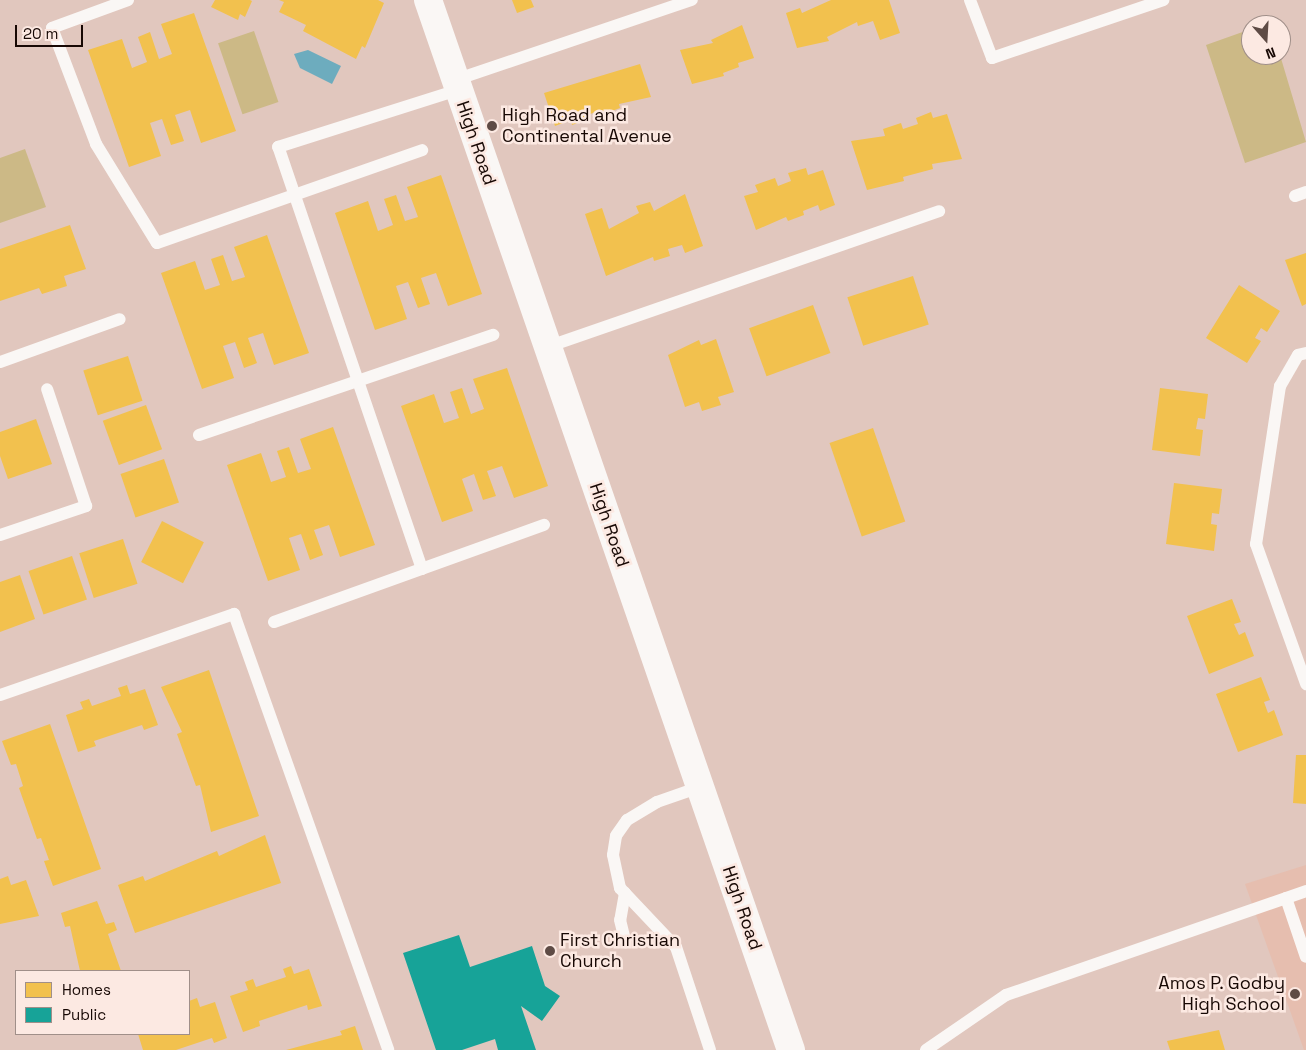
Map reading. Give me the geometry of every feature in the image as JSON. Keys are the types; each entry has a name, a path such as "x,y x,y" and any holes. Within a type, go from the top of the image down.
{"street":[{"name":"High Road","path":"428,0 791,1050"}],"lane":[{"path":"128,0 52,28 96,144 157,243 422,150"},
{"path":"422,569 278,147 692,0"},
{"path":"970,0 992,58 1163,0"},
{"path":"547,347 940,211"},
{"path":"0,362 120,319"},
{"path":"199,435 493,335"},
{"path":"1306,353 1298,355 1280,386 1256,544 1306,684"},
{"path":"0,535 86,506 47,389"},
{"path":"274,622 544,525"},
{"path":"0,695 234,614 388,1050"},
{"path":"700,787 657,802 627,820 616,836 613,855 615,876 625,893 676,947 710,1050"},
{"path":"926,1050 980,1009 1006,995 1306,891"},
{"path":"625,893 620,920 625,940"},
{"path":"1286,898 1306,956"}],"shaded area":[{"path":"254,31 278,102 242,114 218,43"},
{"path":"1241,33 1241,65 1283,65 1306,142 1245,163 1206,45"},
{"path":"25,149 46,207 0,223 0,158"},
{"name":"Amos P. Godby High School","path":"1306,865 1306,1050 1304,1050 1245,884"}],"water":[{"path":"308,50 341,66 332,84 300,68 294,54"}],"building: Homes":[{"path":"215,0 252,1 245,17 240,14 238,20 211,7"},
{"path":"279,0 378,0 384,3 365,48 362,46 356,59 303,31 306,25 279,12 284,2"},
{"path":"512,0 531,0 534,7 517,13"},
{"path":"831,0 889,0 900,33 880,40 873,21 858,26 857,22 827,37 829,41 797,48 786,13 800,8 802,13"},
{"path":"194,13 236,131 201,143 190,110 175,115 184,141 171,145 162,119 150,123 161,156 129,167 88,50 122,39 132,68 147,62 138,37 150,32 159,59 172,54 161,24"},
{"path":"742,25 754,58 738,63 739,67 723,73 724,76 692,84 680,50 713,43 711,40"},
{"path":"640,64 651,97 619,104 620,108 604,114 602,110 587,115 589,119 572,125 571,120 555,126 544,93"},
{"path":"931,112 933,118 947,114 962,159 932,164 933,169 903,177 904,181 867,190 851,141 885,136 883,129 901,123 903,129 918,124 916,118"},
{"path":"806,168 808,175 823,170 835,205 820,211 818,205 803,211 804,215 788,221 786,217 756,230 744,196 758,192 755,185 775,178 778,186 791,181 788,173"},
{"path":"441,175 482,294 448,306 436,273 421,278 430,304 418,308 408,282 396,286 407,319 375,330 335,213 368,201 378,231 393,225 384,199 396,195 405,221 418,217 407,187"},
{"path":"685,194 703,246 685,253 682,245 668,249 670,256 654,261 653,257 606,276 585,214 602,208 609,229 639,213 636,206 650,202 654,211"},
{"path":"70,225 86,269 64,276 67,286 42,294 39,288 0,301 0,249"},
{"path":"267,235 309,353 274,365 263,333 248,338 257,363 244,368 235,342 223,346 234,378 202,389 161,273 195,261 205,290 220,285 211,259 223,255 232,281 245,277 234,247"},
{"path":"1306,253 1306,304 1302,306 1285,260"},
{"path":"913,276 929,325 863,346 847,297"},
{"path":"1239,285 1280,311 1267,332 1261,328 1255,338 1261,341 1247,363 1206,338"},
{"path":"813,305 830,353 767,376 749,328"},
{"path":"716,339 734,392 718,397 721,405 702,411 699,402 685,407 668,355 699,340 701,345"},
{"path":"128,356 143,401 98,415 83,371"},
{"path":"507,368 548,486 514,498 502,466 487,471 496,496 483,500 474,474 462,479 473,511 442,522 401,406 434,394 444,423 459,418 450,392 462,388 471,414 484,409 473,379"},
{"path":"1160,388 1208,394 1205,419 1198,418 1196,429 1203,430 1200,456 1152,450"},
{"path":"146,405 162,449 119,465 103,421"},
{"path":"36,419 52,464 8,479 0,456 0,432"},
{"path":"333,427 375,545 340,557 329,525 314,530 323,555 310,560 301,534 289,538 300,570 268,581 227,465 261,453 271,482 286,477 277,451 289,447 298,473 311,469 300,439"},
{"path":"873,428 905,522 862,537 830,443"},
{"path":"164,459 179,502 135,517 121,474"},
{"path":"1174,483 1222,489 1219,514 1212,513 1211,524 1217,525 1214,551 1166,544"},
{"path":"162,521 204,542 183,583 141,562"},
{"path":"123,539 138,584 94,598 79,553"},
{"path":"72,556 87,599 43,614 29,571"},
{"path":"20,575 35,619 0,632 0,582"},
{"path":"1232,599 1241,622 1234,624 1239,635 1245,632 1254,656 1209,674 1187,616"},
{"path":"209,670 259,816 211,832 200,785 196,786 177,734 182,732 161,687"},
{"path":"1261,677 1270,700 1264,702 1268,713 1274,710 1283,735 1238,752 1216,694"},
{"path":"127,685 130,694 145,689 158,725 144,730 142,725 94,741 96,746 78,752 66,715 83,709 80,702 89,699 92,706 121,696 118,688"},
{"path":"50,724 101,869 53,886 44,861 49,860 41,838 37,839 19,788 23,786 16,764 11,765 2,741"},
{"path":"1296,755 1306,755 1306,804 1293,803"},
{"path":"265,835 281,883 135,933 118,885 143,876 145,881 217,851 219,856"},
{"path":"8,876 11,885 26,880 39,916 0,924 0,879"},
{"path":"97,901 106,924 114,922 117,930 108,934 121,970 80,970 70,926 65,927 61,913"},
{"path":"291,966 294,974 309,969 322,1006 308,1010 307,1005 259,1021 260,1026 243,1032 230,996 248,990 245,982 253,979 256,987 286,977 283,969"},
{"path":"197,998 200,1007 215,1002 227,1038 214,1043 212,1038 176,1050 143,1050 138,1035 190,1035 190,1001"},
{"path":"355,1026 363,1050 286,1050 342,1035 340,1031"},
{"path":"1219,1030 1225,1050 1170,1050 1167,1041"}],"building: Public":[{"path":"459,935 470,967 532,946 545,986 560,996 542,1021 521,1006 536,1050 498,1050 495,1039 462,1050 436,1050 403,953"}],"place":[{"name":"High Road and Continental Avenue","path":"492,126"},
{"name":"First Christian Church","path":"550,951"},
{"name":"Amos P. Godby High School","path":"1295,994"}]}
